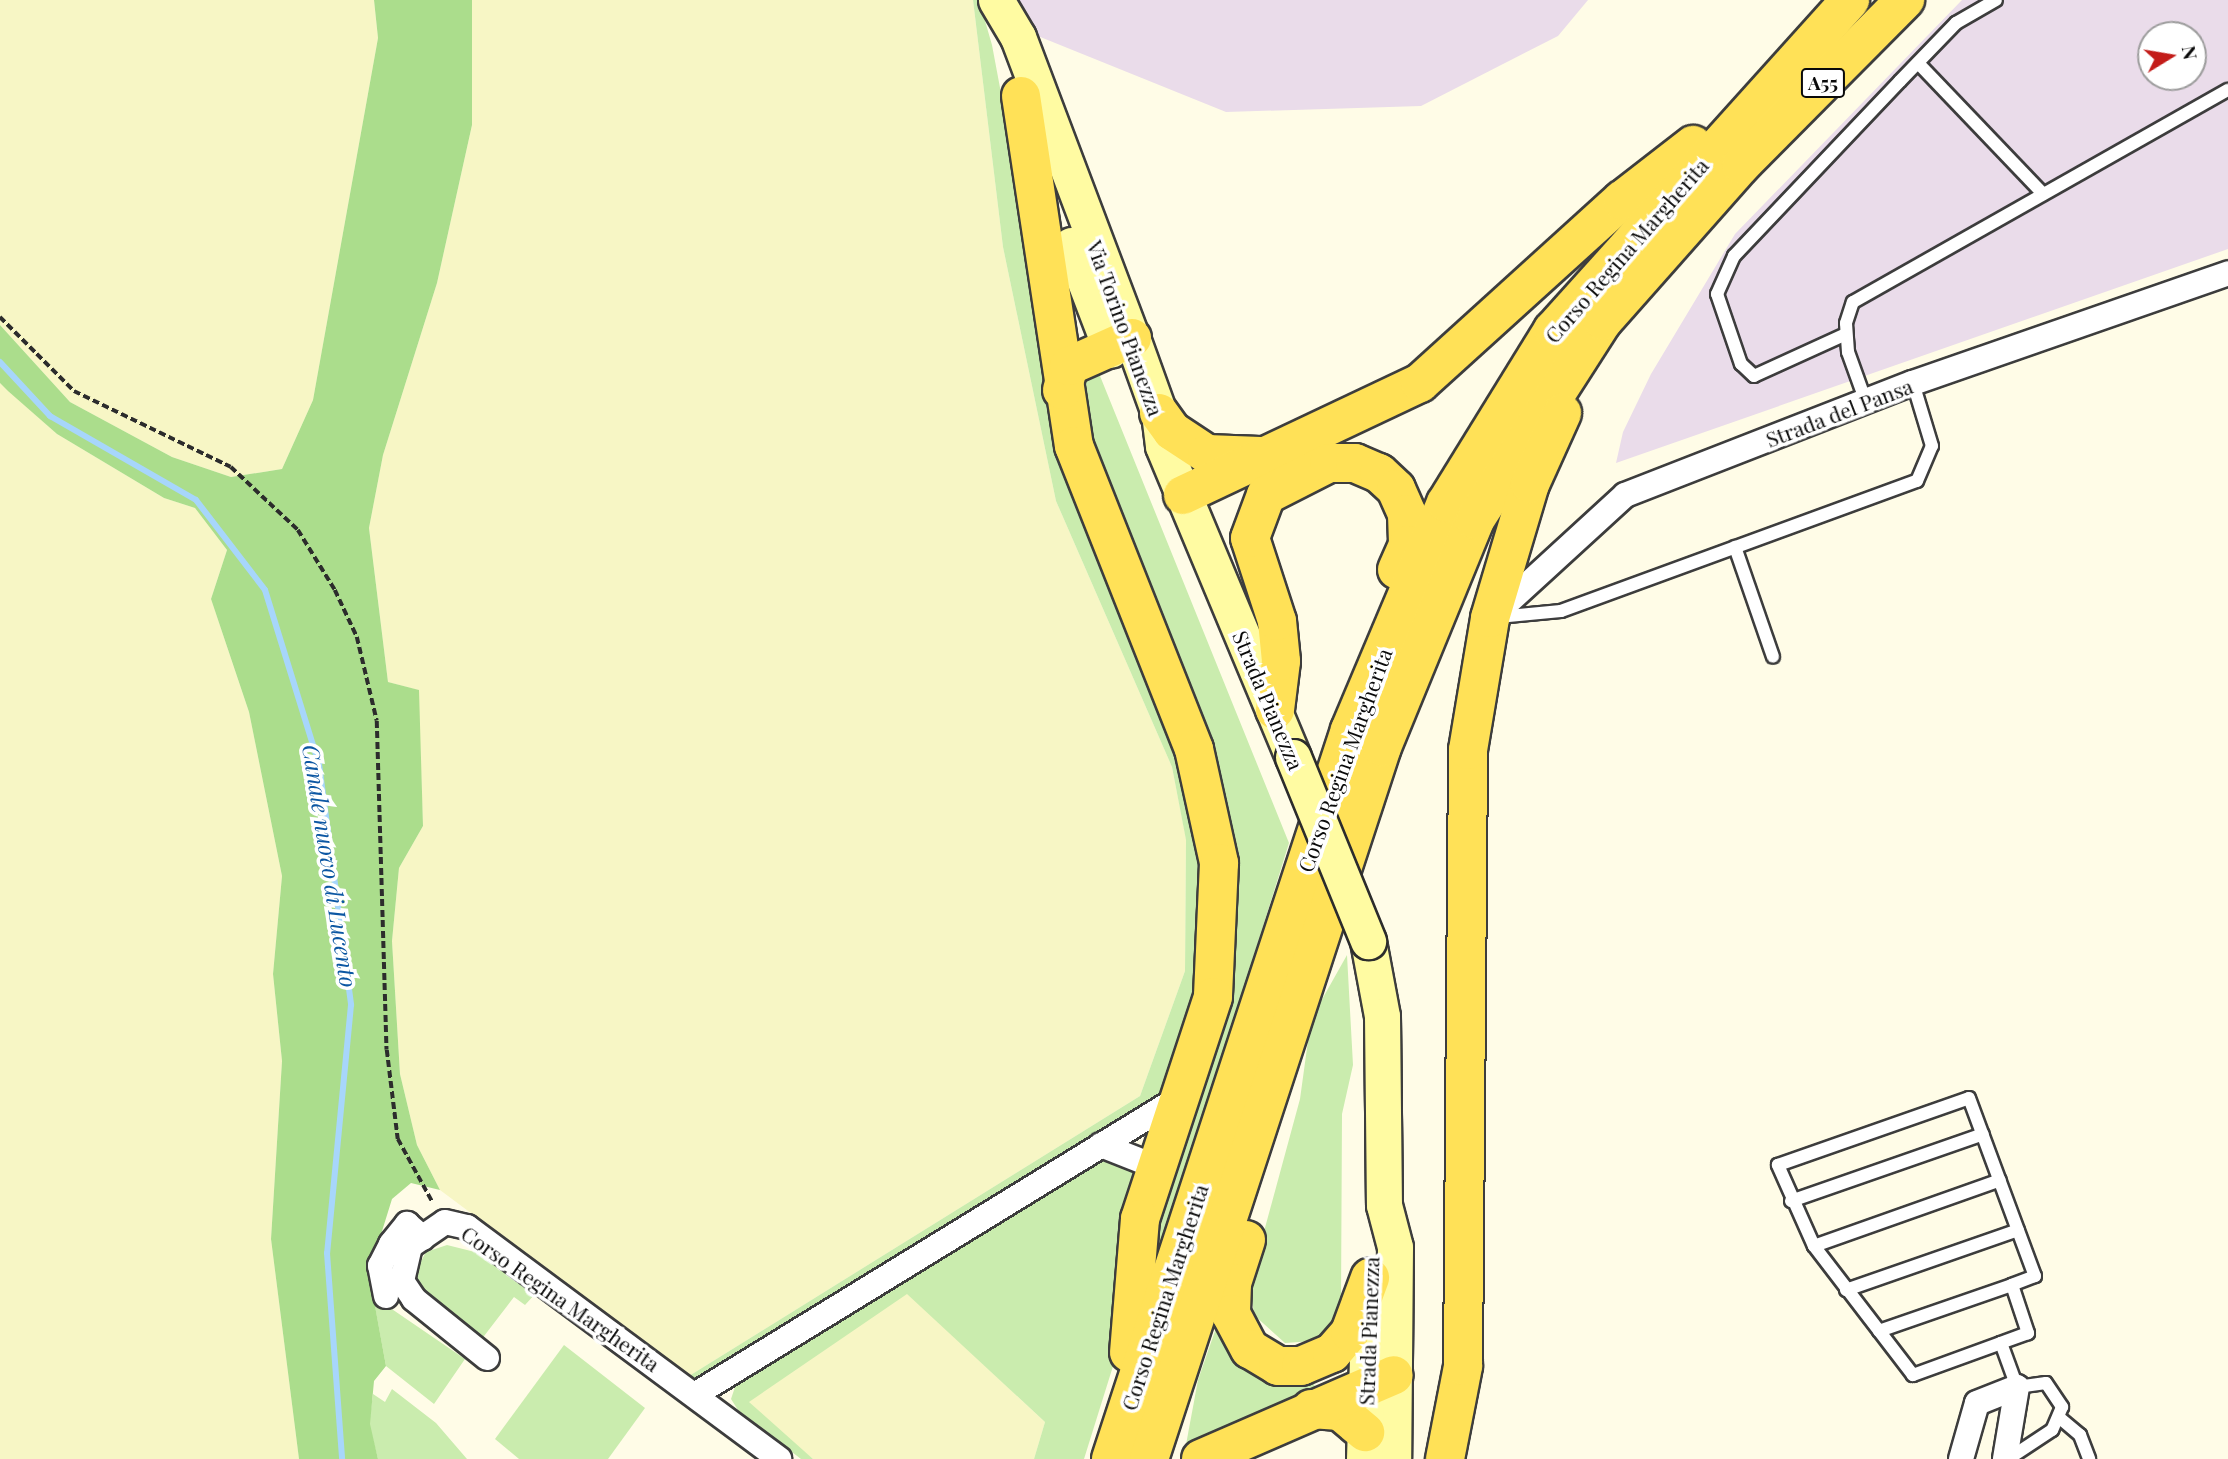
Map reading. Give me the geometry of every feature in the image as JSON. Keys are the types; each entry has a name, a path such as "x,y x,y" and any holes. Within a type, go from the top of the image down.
{"main road":[{"name":"A55","path":"1732,151 1767,88 1850,0"},
{"name":"A55","path":"1732,151 1905,0"},
{"name":"Via Torino Pianezza","path":"999,7 1021,96 1121,343 1161,430"},
{"name":"Via Torino Pianezza","path":"999,7 1018,37 1121,343"},
{"path":"1183,495 1279,454 1420,383 1622,200 1767,88"},
{"path":"1021,96 1062,390 1087,486 1194,749 1214,823 1221,906 1213,997 1154,1166 1140,1219 1125,1455"},
{"name":"Corso Regina Margherita","path":"1125,1455 1258,1120 1436,603 1526,432 1603,321 1732,151"},
{"name":"Corso Regina Margherita","path":"1125,1455 1350,730 1446,503 1499,412 1553,330 1732,151"},
{"path":"1445,1459 1463,1366 1468,750 1490,618 1530,484 1603,321"},
{"path":"1062,390 1069,366 1121,343"},
{"path":"1161,430 1172,431 1207,454 1241,459 1279,454"},
{"name":"Strada Pianezza","path":"1161,430 1183,495 1275,710 1368,941 1384,1058 1384,1205 1370,1278 1380,1380 1393,1459"},
{"path":"1275,710 1281,661 1277,621 1251,553 1252,523 1278,484 1329,463 1355,463 1396,489 1409,531 1354,666 1350,730"},
{"path":"1258,1120 1251,1224 1230,1299 1241,1340 1278,1366 1322,1360 1350,1332 1370,1278"},
{"name":"Strada Pianezza","path":"1364,1446 1380,1380 1395,1247 1384,1205"},
{"path":"1201,1459 1380,1380"},
{"path":"1311,1409 1340,1411 1364,1446"}],"street":[{"name":"Strada del Pansa","path":"1490,618 1625,495 1913,383 2228,273"},
{"path":"696,1394 1177,1099"},
{"path":"1101,1145 1154,1166"},
{"name":"Corso Regina Margherita","path":"486,1358 414,1299 402,1281 402,1261 423,1237 446,1222 467,1227 696,1394 779,1459"},
{"path":"386,1296 380,1266 391,1244 407,1224 423,1237"},
{"path":"1961,1459 1977,1403 2017,1387"},
{"path":"2006,1459 2017,1387"}],"lane":[{"path":"1846,334 1754,376 1741,364 1717,294 1734,256 1956,23 1996,0"},
{"path":"1918,63 2043,194"},
{"path":"1866,402 1846,334 1853,302 2228,90"},
{"path":"1490,618 1561,611 1917,481 1932,446 1913,383"},
{"path":"1735,547 1773,657"},
{"path":"1878,1331 2035,1276 1969,1098 1778,1165 1791,1201 1814,1246 1846,1290 1878,1331 1913,1375 2028,1333 2012,1285"},
{"path":"1791,1201 1983,1134"},
{"path":"1814,1246 2000,1180"},
{"path":"1846,1290 2018,1230"},
{"path":"2001,1343 2017,1387 2046,1383 2057,1393 2061,1419 2080,1435 2089,1459"},
{"path":"2006,1459 2061,1419"}],"path":[{"path":"0,317 74,391 231,467 298,530 335,590 357,637 377,721 386,1036 398,1139 446,1222"}],"shaded area":[{"path":"1007,0 1588,0 1558,36 1421,106 1226,112 1018,28"},
{"path":"1962,0 2228,0 2228,249 1616,463 1623,432 1651,374 1735,234"}],"green space":[{"path":"0,0 374,0 378,38 313,400 282,469 231,477 172,457 70,402 0,325"},
{"path":"374,0 472,0 472,125 437,283 383,455 369,528 388,682 419,690 423,826 399,868 392,941 400,1074 417,1145 440,1190 411,1183 392,1199 369,1273 386,1366 374,1381 370,1424 378,1459 299,1459 271,1239 282,1061 273,974 282,876 249,712 211,599 227,550 195,508 164,498 57,434 8,391 0,383 0,325 70,402 172,457 231,477 282,469 313,400 378,38"},
{"path":"472,0 973,0 1003,247 1056,501 1172,767 1186,839 1185,971 1140,1096 689,1376 440,1190 417,1145 400,1074 392,941 399,868 423,826 418,690 388,682 369,528 383,455 437,283 472,125"},
{"path":"973,0 979,0 992,45 1022,205 1181,758 1202,859 1194,1002 1163,1098 701,1383 689,1376 1140,1096 1185,971 1186,840 1172,767 1056,501 1003,247"},
{"path":"1098,371 1289,843 1158,1263 1159,1205 1231,998 1236,868 1215,753 1096,459 1082,376"},
{"path":"0,383 57,434 164,498 195,508 227,550 211,599 249,712 282,876 273,974 282,1061 271,1239 299,1459 0,1459"},
{"path":"1347,955 1353,1065 1342,1114 1341,1303 1328,1331 1313,1341 1285,1343 1254,1315 1250,1283 1300,1099 1311,1019"},
{"path":"1099,1157 1136,1166 1114,1363 1084,1459 1034,1459 1045,1422 907,1294 749,1402 813,1459 801,1459 738,1410 731,1399 738,1378"},
{"path":"447,1245 479,1253 536,1293 525,1305 514,1297 481,1340 416,1290 412,1278 426,1252"},
{"path":"369,1274 383,1303 465,1359 434,1404 386,1366"},
{"path":"907,1293 1045,1422 1034,1459 813,1459 755,1413 749,1402 753,1394"},
{"path":"1225,1326 1312,1379 1317,1392 1185,1450 1198,1380 1216,1328"},
{"path":"564,1345 645,1408 608,1459 519,1459 495,1439"},
{"path":"392,1389 436,1423 467,1459 378,1459 369,1424 373,1394 385,1402"}],"waterway":[{"name":"Canale nuovo di Lucento","path":"0,362 50,416 196,500 265,590 319,764 351,1005 327,1253 342,1459"}]}
